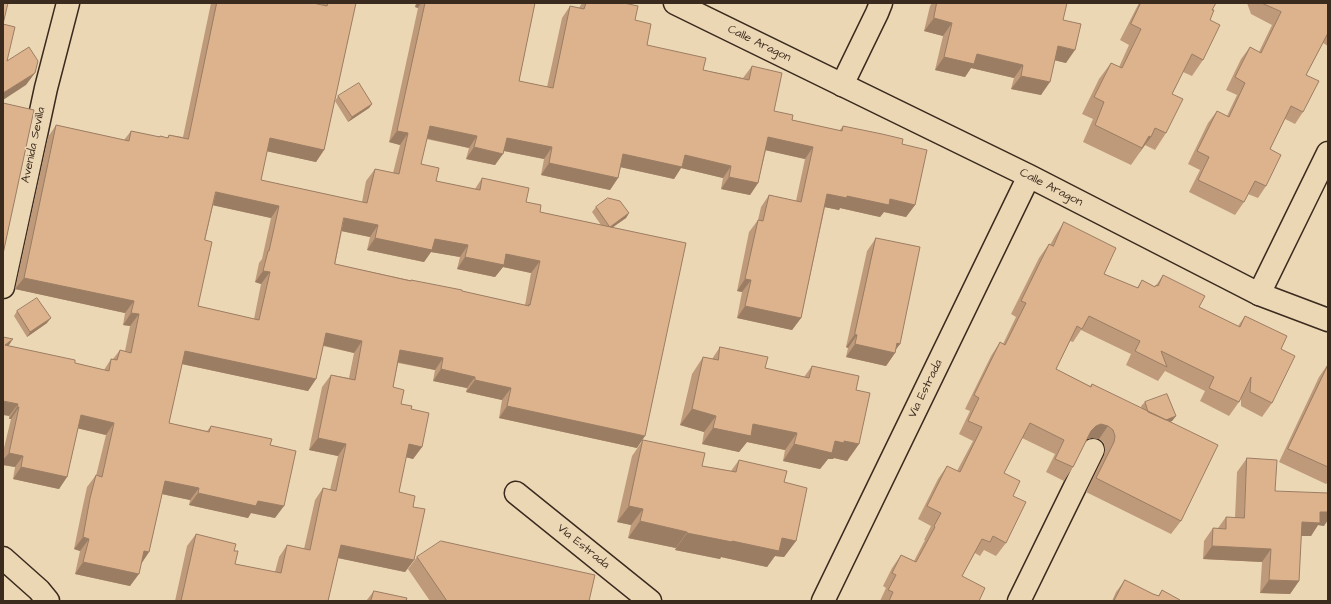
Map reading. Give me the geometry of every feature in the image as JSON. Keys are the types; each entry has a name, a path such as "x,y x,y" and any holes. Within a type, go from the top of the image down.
{"street":[{"name":"Avenida Sevilla","path":"3,287 46,88 68,3"},
{"name":"Calle Aragon","path":"675,3 1029,176 1259,294 1328,320"},
{"path":"842,85 881,3"},
{"path":"1259,294 1328,153"},
{"name":"Via Estrada","path":"823,601 1029,176"},
{"path":"1019,601 1093,450"},
{"name":"Via Estrada","path":"516,493 650,601"},
{"path":"3,558 39,590 48,601"}],"building":[{"path":"3,3 8,3 3,24"},
{"path":"217,3 313,3 327,6 328,3 356,3 324,150 270,138 261,180 367,203 375,169 399,174 408,133 397,131 425,3 535,3 519,81 553,88 570,6 584,9 586,3 624,3 638,6 635,20 651,24 647,45 706,58 703,70 749,80 752,66 782,73 774,111 793,115 792,120 842,131 843,126 882,134 903,139 902,144 927,150 915,205 890,199 889,205 847,196 847,198 827,194 801,318 745,306 751,280 745,279 758,220 763,221 769,195 801,202 813,147 768,137 758,183 729,177 731,166 685,155 682,167 623,154 618,178 549,163 552,147 507,138 503,154 474,147 477,136 430,126 421,164 439,168 436,181 480,190 482,178 529,188 526,202 541,205 540,212 686,243 645,436 507,406 511,388 475,380 475,377 441,369 443,358 400,350 393,387 404,390 401,404 412,406 411,409 429,413 422,447 409,444 399,492 415,496 413,507 425,509 414,560 341,545 328,601 181,601 196,534 236,544 234,551 238,551 235,564 281,573 287,545 310,550 323,488 336,491 346,444 318,438 331,375 355,380 362,341 326,333 316,379 185,351 169,423 209,432 211,426 272,439 270,445 296,451 284,506 258,501 256,506 198,493 199,488 165,481 149,552 144,551 139,574 83,562 89,539 83,537 90,498 96,475 102,477 114,423 81,415 67,477 21,467 23,456 9,453 19,407 17,407 18,404 3,401 3,337 13,339 5,345 75,360 75,363 109,371 111,359 117,360 120,350 131,353 139,314 131,313 134,301 24,278 56,125 129,141 131,131 160,137 168,138 169,135 188,139","holes":["216,192 279,206 263,271 270,272 259,320 198,306 212,242 205,240","344,218 378,225 375,238 432,250 435,239 468,245 465,257 504,265 506,254 540,261 530,305 335,264"]},
{"path":"937,3 1067,3 1063,20 1081,24 1075,50 1058,46 1050,82 1021,76 1023,65 977,54 974,64 944,57 952,23 934,18"},
{"path":"1141,3 1216,3 1212,10 1214,10 1210,20 1220,25 1203,60 1192,54 1172,94 1183,99 1166,133 1155,128 1151,137 1149,136 1142,148 1095,125 1104,102 1094,97 1111,63 1122,68 1141,29 1131,24"},
{"path":"1262,3 1328,3 1328,33 1306,75 1319,81 1303,112 1291,106 1270,149 1281,155 1266,186 1255,181 1244,202 1198,180 1209,157 1197,151 1217,111 1229,117 1245,83 1235,77 1250,47 1261,53 1281,12"},
{"path":"3,24 15,27 7,61 29,47 38,61 35,73 3,93"},
{"path":"359,83 372,104 352,117 338,96"},
{"path":"3,103 34,110 3,254"},
{"path":"608,198 620,201 629,213 610,227 596,207"},
{"path":"1064,222 1116,248 1104,274 1138,288 1142,280 1155,287 1156,285 1158,286 1163,275 1205,296 1199,307 1240,327 1245,316 1287,336 1281,349 1295,356 1272,403 1250,392 1251,377 1239,402 1209,388 1214,377 1161,351 1167,367 1135,351 1140,341 1089,316 1082,329 1077,326 1056,369 1091,387 1092,384 1218,445 1181,521 1096,478 1114,442 1115,436 1113,430 1108,426 1101,424 1096,426 1091,431 1073,467 1055,459 1064,440 1030,423 1004,473 1020,481 1013,496 1026,502 1006,543 993,536 990,542 982,539 962,576 985,588 979,601 889,601 893,592 888,590 896,575 892,573 901,555 916,562 935,527 934,526 941,513 927,506 947,466 960,472 982,427 968,421 979,398 974,395 1000,342 1005,345 1026,303 1021,301 1049,244 1053,246"},
{"path":"876,238 920,247 900,344 897,343 895,353 855,344 857,335 855,334"},
{"path":"37,298 51,318 30,332 17,311"},
{"path":"720,347 768,357 765,368 809,378 812,366 859,376 856,390 870,393 859,444 835,441 832,453 794,444 797,433 753,424 751,436 713,428 716,416 692,409 703,357 718,360"},
{"path":"1328,365 1328,467 1288,449"},
{"path":"1167,394 1176,416 1166,420 1148,412 1145,402"},
{"path":"643,440 705,453 702,466 736,472 739,460 787,471 784,482 807,488 796,541 782,538 779,551 687,533 640,521 643,509 629,506"},
{"path":"1247,458 1277,460 1275,491 1328,493 1328,512 1320,512 1320,523 1302,522 1299,581 1269,580 1271,549 1212,546 1213,528 1226,529 1226,517 1244,518"},
{"path":"441,541 595,575 589,601 447,601 417,557"},
{"path":"1125,580 1159,596 1162,590 1180,601 1114,601"},
{"path":"374,591 407,598 406,601 371,601"}]}
